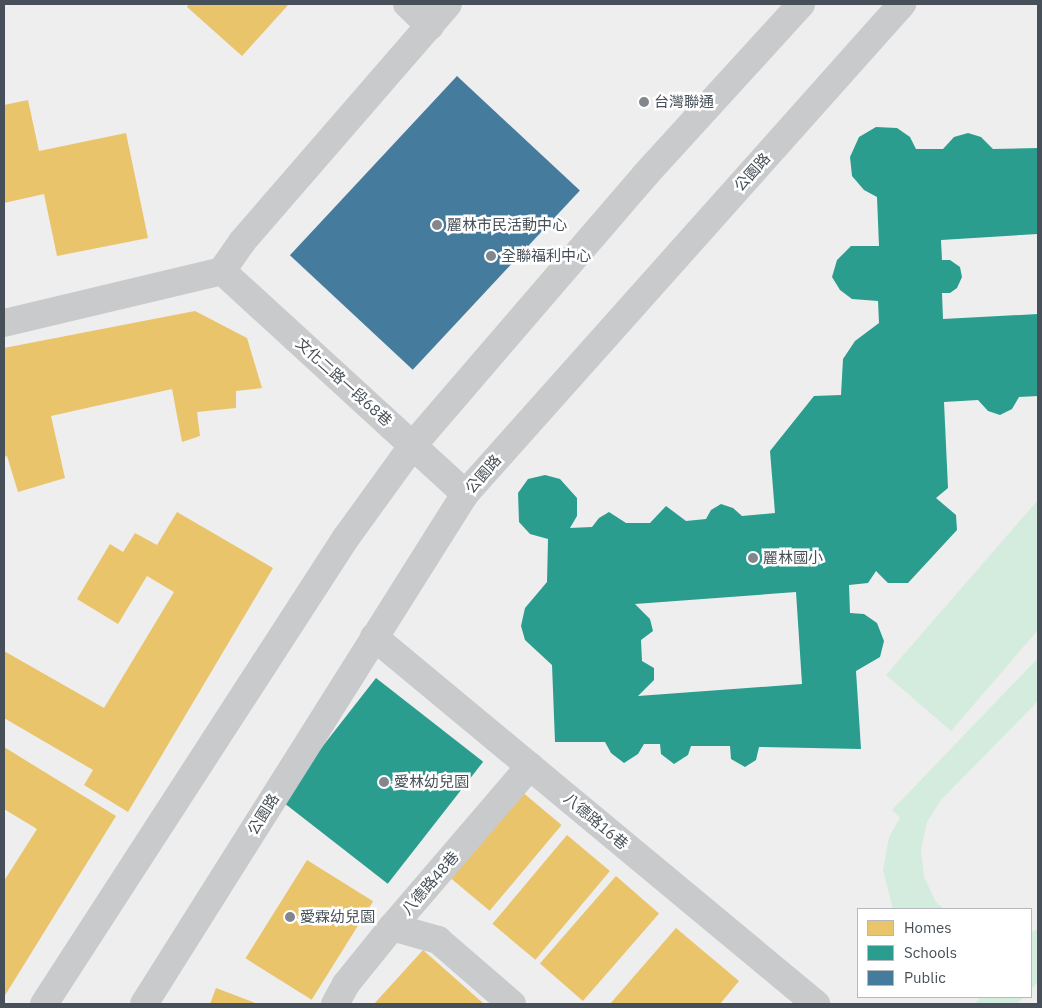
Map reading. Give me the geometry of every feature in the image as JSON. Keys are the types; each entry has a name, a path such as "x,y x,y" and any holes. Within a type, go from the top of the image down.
{"street":[{"path":"407,4 430,26"},
{"path":"4,323 222,271 242,242 448,4"},
{"path":"44,1004 345,538 413,445 646,174 802,4"},
{"name":"公園路","path":"144,1004 465,494 902,4"},
{"name":"文化二路一段68巷","path":"222,271 465,494"},
{"name":"八德路16巷","path":"374,637 816,1004"},
{"name":"八德路48巷","path":"335,1004 346,984 392,927 530,766"},
{"path":"392,927 438,940 512,1004"}],"green space":[{"path":"1038,500 1038,630 951,731 886,675"},
{"path":"1038,658 1038,701 941,800 927,822 921,849 924,877 936,902 943,908 893,908 883,870 889,837 900,818 892,810"},
{"path":"1038,929 1038,982 1032,989 1032,932"},
{"path":"980,998 1023,998 1017,1004 974,1004"}],"building: Homes":[{"path":"189,4 289,4 242,56 187,7"},
{"path":"28,100 39,151 126,133 148,238 57,256 44,194 4,203 4,105"},
{"path":"195,311 247,338 262,388 236,391 236,408 197,412 200,436 182,442 172,389 51,416 65,478 18,492 7,456 4,457 4,348"},
{"path":"177,512 273,568 128,812 84,785 93,770 4,718 4,651 104,708 174,592 147,576 118,624 77,599 110,544 123,552 135,533 157,545"},
{"path":"4,747 116,816 4,997 4,881 37,829 4,809"},
{"path":"521,791 562,825 490,911 449,877"},
{"path":"567,835 610,871 535,960 492,924"},
{"path":"307,860 373,901 312,1000 246,958"},
{"path":"616,876 659,913 583,1001 540,964"},
{"path":"676,928 739,981 720,1004 610,1004"},
{"path":"423,950 484,1004 374,1004"},
{"path":"216,988 258,1004 210,1004"}],"building: Schools":[{"path":"876,127 897,128 910,137 916,149 943,149 954,137 968,133 981,137 993,149 1038,148 1038,234 941,240 942,260 950,260 960,267 962,277 957,288 950,293 942,293 943,319 1038,314 1038,396 1019,397 1012,409 1000,415 988,411 978,400 944,402 948,488 936,498 956,515 957,530 908,583 888,583 876,571 868,583 849,585 850,613 864,614 877,623 884,641 880,657 856,671 861,749 759,747 756,760 745,767 731,759 730,746 691,746 688,755 674,764 661,754 660,744 644,744 638,754 624,763 611,753 605,742 555,742 552,665 525,640 521,626 525,608 547,582 548,539 530,534 519,522 518,493 528,479 545,475 560,479 577,498 577,516 570,528 592,527 599,518 609,512 626,523 650,523 666,506 686,521 706,519 711,510 721,504 733,508 742,516 775,513 770,451 814,396 841,395 843,359 855,341 879,323 878,301 852,299 840,290 832,277 837,260 851,246 879,246 877,197 864,190 852,176 850,157 859,137","holes":["796,592 802,684 638,696 654,680 654,668 642,661 641,640 653,631 650,619 635,604"]},
{"name":"愛林幼兒園","path":"376,678 483,762 388,884 281,800"}],"building: Public":[{"name":"麗林市民活動中心","path":"457,76 580,191 413,370 290,255"}],"place":[{"name":"台灣聯通","path":"644,102"},
{"name":"麗林市民活動中心","path":"437,225"},
{"name":"全聯福利中心","path":"491,256"},
{"name":"麗林國小","path":"753,558"},
{"name":"愛林幼兒園","path":"384,782"},
{"name":"愛霖幼兒園","path":"290,917"}]}
